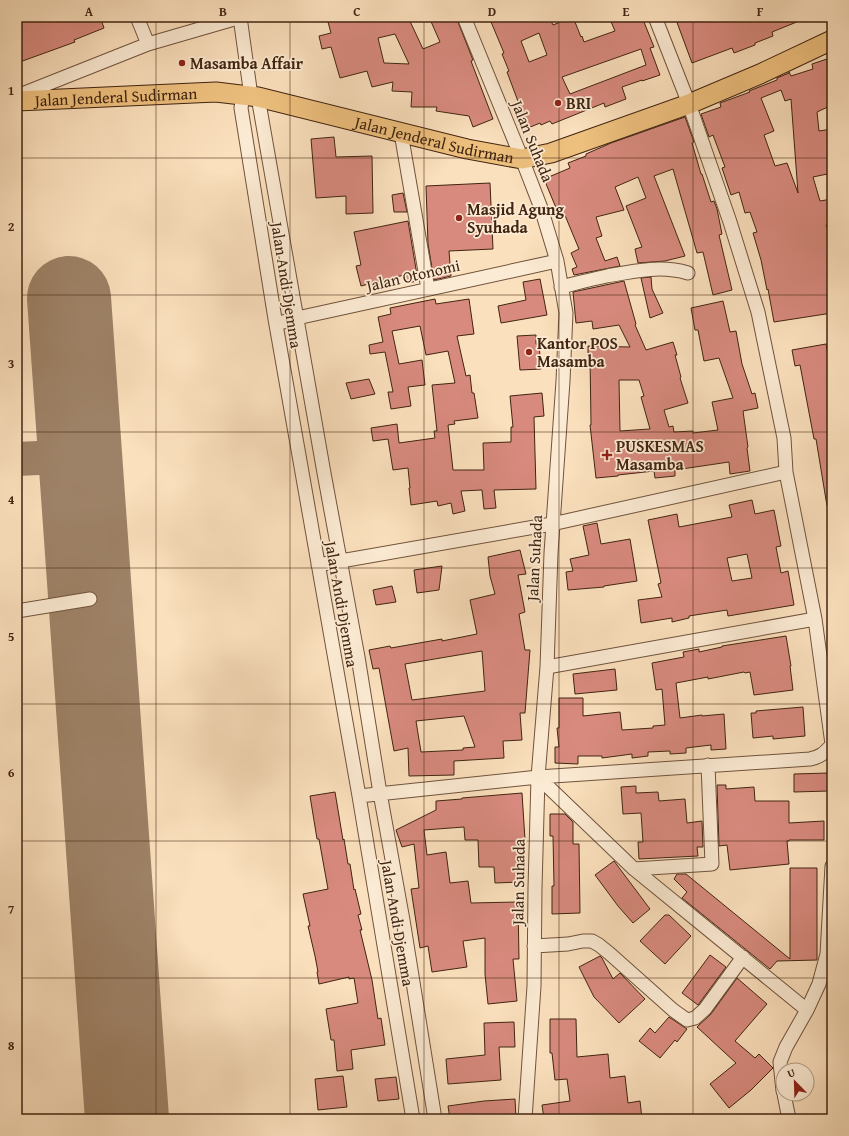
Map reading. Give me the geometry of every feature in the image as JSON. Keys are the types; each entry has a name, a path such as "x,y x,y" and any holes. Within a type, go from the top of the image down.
{"highway":[{"name":"Jalan Jenderal Sudirman","path":"17,101 216,92 250,96 467,149 522,159 551,153 689,104 760,74 832,40"}],"street":[{"path":"137,17 148,44"},
{"path":"17,96 148,44 241,17 250,96"},
{"name":"Jalan Suhada","path":"464,17 541,208 557,261 566,313 563,381 552,524 547,667 538,777 534,986 525,1119"},
{"path":"359,796 538,777 810,759 818,758 832,744 815,618 786,472 784,438 758,312 730,222 689,104 655,17"},
{"name":"Jalan Andi Djemma","path":"250,96 297,318 358,657 435,1119"},
{"name":"Jalan Andi Djemma","path":"250,96 240,108 414,1119"},
{"path":"401,132 428,289"},
{"name":"Jalan Otonomi","path":"276,324 297,318 557,261"},
{"path":"561,287 584,280 627,272 646,270 678,270 688,273"},
{"path":"318,565 552,524 786,472"},
{"path":"17,611 90,599"},
{"path":"547,667 815,618"},
{"path":"634,869 712,864 708,765"},
{"path":"538,777 634,869 807,1010"},
{"path":"780,1062 786,1047 807,1010 819,984 829,954 832,866"},
{"path":"534,946 568,944 583,941 592,942 599,945 673,1010 687,1020 695,1018 705,1009 742,957"},
{"path":"411,1101 431,1096"},
{"path":"786,1102 790,1119"}],"building":[{"path":"33,17 100,17 104,28 74,40 75,42 17,63 17,24"},
{"path":"345,17 408,17 423,49 440,42 429,17 456,17 473,60 471,61 493,119 473,127 469,116 436,111 437,107 411,107 412,92 392,91 393,82 372,87 367,71 340,78 331,47 322,49 319,36 331,33 328,22","holes":["395,34 409,64 384,63 378,38"]},
{"path":"489,17 549,17 553,25 573,17 584,42 615,31 609,17 642,17 654,47 650,48 660,75 622,87 626,99 605,107 604,103 552,124 550,121 528,128 507,72 509,71 502,54 504,53","holes":["539,33 547,55 529,62 521,41","641,49 646,65 570,94 562,77"]},
{"path":"675,17 809,17 772,32 773,36 755,43 755,45 734,53 732,48 692,63"},
{"path":"827,59 829,67 832,66 832,105 817,112 819,131 832,129 832,173 813,177 820,201 832,199 832,224 826,225 830,234 827,235 832,251 832,313 774,322 768,289 767,290 761,260 753,233 757,232 750,212 745,213 739,192 731,195 722,168 725,167 713,135 709,137 701,114 721,107 720,103 777,80 777,78 789,72 791,76 813,69 812,64","holes":["781,90 785,101 791,99 798,193 787,163 775,166 764,135 774,131 761,98"]},
{"path":"685,117 694,142 692,143 701,174 711,202 714,201 717,209 722,234 719,235 732,290 713,295 703,252 697,253 673,169 654,176 685,256 665,261 638,263 635,249 642,247 626,206 646,198 638,177 615,187 624,210 596,217 602,236 596,238 605,261 617,257 620,266 574,275 572,269 577,267 571,253 579,249 564,213 559,215 544,179 570,168 568,163 586,156 586,154 611,143"},
{"path":"334,137 336,157 372,156 373,213 346,214 346,196 316,198 311,139"},
{"name":"Masjid Agung Syuhada","path":"490,183 493,249 449,251 451,276 434,280 428,244 426,186"},
{"path":"403,193 407,212 394,212 392,195"},
{"path":"408,221 418,281 406,283 404,275 361,286 356,266 361,265 354,232"},
{"path":"651,277 652,289 663,313 650,318 641,278"},
{"path":"540,279 547,315 501,323 498,306 526,300 523,282"},
{"path":"624,281 636,324 635,325 646,350 673,342 677,355 675,355 680,378 688,403 664,410 669,427 673,426 674,432 693,431 693,433 718,430 712,402 733,398 719,358 704,361 698,330 695,330 691,308 723,301 730,332 736,331 742,364 752,394 755,393 758,408 743,411 750,471 730,474 729,462 675,470 675,476 655,478 654,471 596,478 590,425 590,356 588,356 588,346 630,347 619,325 593,329 592,321 576,323 573,292","holes":["619,380 639,380 644,396 641,397 650,429 620,431"]},
{"path":"435,299 436,304 469,299 474,334 457,336 466,376 470,375 472,393 474,393 478,418 454,421 455,424 448,425 453,470 484,470 483,443 511,442 511,427 513,427 510,396 542,393 544,416 534,417 536,489 494,490 496,508 484,509 482,490 461,491 465,511 453,514 451,503 438,506 437,501 411,505 408,468 393,470 388,439 373,441 371,428 397,424 399,443 435,438 434,431 437,431 432,385 455,383 448,351 426,355 420,326 392,331 399,364 422,360 425,385 408,387 411,406 391,409 388,392 393,392 385,352 370,354 369,345 383,342 378,317 391,314 390,308"},
{"name":"Kantor POS Masamba","path":"536,335 536,344 539,344 541,369 520,370 517,336"},
{"path":"826,344 829,361 832,361 832,401 829,401 832,417 832,506 827,506 816,439 814,439 800,365 795,366 792,350"},
{"path":"369,379 375,394 351,399 346,383"},
{"path":"752,500 755,514 774,510 781,546 776,547 781,573 788,571 794,605 728,616 727,610 689,616 689,618 672,622 672,618 641,623 638,600 662,597 658,584 661,583 648,520 677,514 679,527 732,517 729,505","holes":["747,554 752,578 732,581 727,558"]},
{"path":"597,523 601,544 630,539 637,581 604,587 568,590 566,572 573,571 570,559 589,555 583,526"},
{"path":"520,550 526,574 518,575 525,612 519,614 525,650 530,650 525,713 520,713 522,740 503,741 504,758 454,761 454,775 409,776 408,748 394,751 379,668 373,669 369,650 390,646 391,648 442,639 442,641 477,634 470,600 495,594 490,576 488,557","holes":["482,651 485,691 412,700 405,664","464,716 475,747 463,748 463,750 421,752 416,721"]},
{"path":"442,566 439,590 417,593 414,570"},
{"path":"392,586 396,602 376,605 373,590"},
{"path":"786,636 793,690 754,695 750,672 708,679 708,677 676,683 680,718 724,714 726,749 711,750 711,745 686,748 686,753 670,754 670,751 648,752 648,756 632,758 632,754 602,758 602,756 578,756 578,764 555,763 555,747 559,747 557,728 559,728 559,698 583,698 583,716 620,712 622,730 653,728 653,726 665,725 662,689 656,690 652,663 684,657 683,652 699,649 699,652 722,646"},
{"path":"615,669 617,690 575,694 573,674"},
{"path":"803,707 805,736 773,739 773,736 753,738 751,713 756,713 756,711"},
{"path":"829,773 829,791 794,792 794,774"},
{"path":"717,785 726,785 726,789 754,787 755,801 789,801 789,823 824,821 824,840 787,841 789,864 730,870 727,845 719,846"},
{"path":"636,786 636,793 658,792 659,801 685,799 687,823 702,821 703,847 697,847 698,856 639,859 638,842 643,842 641,813 623,814 621,787"},
{"path":"335,792 348,864 350,864 354,890 355,889 361,914 358,915 362,930 360,930 372,980 378,1019 381,1018 385,1045 351,1050 353,1069 337,1071 334,1040 331,1040 326,1009 358,1003 354,978 349,979 349,977 319,984 315,956 308,926 310,926 303,894 328,889 319,839 317,839 310,796"},
{"path":"522,793 525,840 523,840 524,866 518,866 519,882 495,883 494,867 479,867 478,840 465,840 464,827 424,830 427,855 446,852 450,883 468,881 471,903 518,902 519,959 513,959 517,1001 488,1004 485,974 485,938 463,941 467,967 432,972 428,946 420,948 411,889 419,888 414,844 402,847 396,830 436,810 436,801"},
{"path":"550,814 565,814 573,822 573,844 579,844 580,913 552,914 552,886 554,886 553,836 550,836"},
{"path":"614,861 650,909 633,923 618,906 595,875"},
{"path":"790,868 817,868 817,960 777,961 770,969 682,898 687,892 674,879 677,874 686,874 790,959"},
{"path":"665,915 669,915 691,936 665,964 640,941"},
{"path":"710,955 726,967 698,1005 682,993"},
{"path":"600,956 613,979 620,973 645,999 619,1023 594,997 579,967"},
{"path":"737,978 767,1004 735,1041 755,1058 759,1054 773,1068 751,1090 729,1108 710,1084 736,1063 697,1027 711,1014"},
{"path":"669,1017 687,1029 677,1042 675,1040 660,1058 639,1041 650,1028 655,1033"},
{"path":"550,1019 576,1019 577,1057 608,1054 610,1078 625,1076 628,1103 640,1101 642,1119 623,1119 622,1115 588,1119 544,1119 542,1105 570,1101 567,1079 555,1080 552,1053 550,1053"},
{"path":"514,1022 515,1047 499,1047 501,1080 448,1084 446,1059 485,1055 484,1023"},
{"path":"343,1076 347,1107 318,1110 315,1079"},
{"path":"396,1077 399,1099 378,1101 375,1079"},
{"path":"515,1099 516,1119 450,1119 448,1106 484,1101"}],"taxiway":[{"path":"17,459 80,456"}],"runway":[{"path":"69,298 127,1119"}],"place":[{"name":"Masamba Affair","path":"182,63"},
{"name":"BRI","path":"558,103"},
{"name":"Masjid Agung Syuhada","path":"459,218"},
{"name":"Kantor POS Masamba","path":"529,352"},
{"name":"PUSKESMAS Masamba","path":"607,455"}]}
